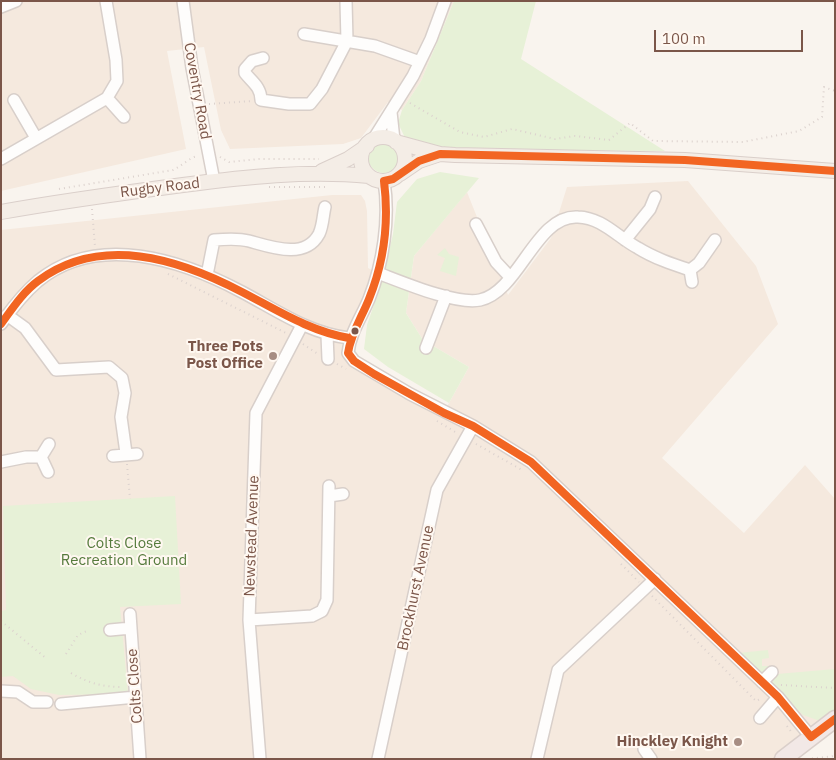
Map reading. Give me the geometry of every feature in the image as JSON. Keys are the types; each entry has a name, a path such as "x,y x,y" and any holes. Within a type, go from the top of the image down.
{"highway":[{"path":"783,759 835,719"}],"main road":[{"path":"440,154 419,161 393,179 384,181 369,176 362,161 370,143 384,138 440,154 685,160 835,171"},
{"path":"395,141 404,153 404,168 400,174"},
{"name":"Rugby Road","path":"1,212 92,197 214,182 321,165 348,159 370,143"},
{"name":"Rugby Road","path":"321,165 369,176"}],"street":[{"path":"1,8 16,1"},
{"path":"1,160 107,98 117,81 116,60 106,1"},
{"name":"Coventry Road","path":"183,1 203,105 208,153 214,182"},
{"path":"263,58 252,61 245,69 245,73 255,83 261,93 261,100 310,104 322,89 347,41 346,1"},
{"path":"370,143 391,112 420,62 445,1"},
{"path":"304,34 375,46 420,62"},
{"path":"107,98 124,117"},
{"path":"14,100 36,138"},
{"path":"391,112 395,141"},
{"path":"384,181 385,231 378,273 361,318 349,338 348,352 354,361 410,394 473,426 531,462 778,697 811,737"},
{"path":"625,240 650,209 655,198"},
{"path":"206,276 214,240 249,241 260,246 299,250 313,242 320,232 325,207"},
{"path":"378,273 446,296 469,301 480,300 500,289 553,226 568,218 578,217 599,222 642,250 694,272 715,240"},
{"path":"476,224 496,262 510,278"},
{"path":"113,456 131,454 121,417 125,393 122,378 109,367 56,370 25,328 4,320 24,294 40,280 72,262 96,256 117,254 155,258 206,276 302,325 327,335 349,338"},
{"path":"426,348 446,296"},
{"name":"Newstead Avenue","path":"260,759 250,620 256,413 302,325"},
{"path":"327,335 328,359"},
{"name":"Brockhurst Avenue","path":"378,759 437,490 473,426"},
{"path":"41,457 49,444"},
{"path":"1,462 26,457 41,457"},
{"path":"41,457 48,472"},
{"path":"250,620 312,616 322,611 327,600 329,491 343,494"},
{"path":"537,759 558,670 654,579"},
{"name":"Colts Close","path":"130,614 140,759"},
{"path":"110,630 131,628"},
{"path":"762,682 772,672"},
{"path":"3,691 18,692 33,702 47,702"},
{"path":"61,704 135,692"},
{"path":"760,718 769,705 778,697"}],"path":[{"path":"400,97 460,132 484,137 512,129 556,139 575,136 609,140 630,123 653,141 743,142 799,131 822,117 824,87 835,92"},
{"path":"203,105 261,100"},
{"path":"50,191 173,170 186,164 193,157 217,151 222,158 229,162 259,159 321,165"},
{"path":"269,189 333,186"},
{"path":"92,197 96,256"},
{"path":"162,271 295,338 352,372"},
{"path":"432,417 523,470"},
{"path":"130,499 131,454"},
{"path":"616,558 756,701 761,697 769,705"},
{"path":"1,621 47,659"},
{"path":"66,654 78,635 88,630"},
{"path":"71,673 87,682 135,692"},
{"path":"762,682 777,685 835,688"},
{"path":"786,724 793,738"},
{"path":"807,759 835,756"}],"shaded area":[{"path":"1,1 454,1 421,81 402,110 388,102 361,138 343,144 230,149 221,130 204,47 167,51 186,149 1,191"},
{"path":"688,181 756,266 778,324 662,458 744,533 805,465 835,499 835,711 792,741 773,759 1,759 1,230 332,195 361,195 365,201 367,211 368,268 378,273 348,353 444,412 469,367 423,340 406,313 414,256 467,192 508,295 551,238 567,187"}],"green space":[{"path":"454,1 536,1 521,59 665,151 491,150 429,146 406,140 398,123 402,110 421,81"},
{"path":"384,141 396,145 400,157 396,169 384,173 372,169 368,157 372,145"},
{"path":"440,172 479,178 414,256 406,313 423,340 469,367 449,403 388,367 364,349 367,325 382,281 393,234 397,202 417,179"},
{"path":"445,248 449,254 459,257 456,276 440,271 445,258 437,255"},
{"name":"Colts Close Recreation Ground","path":"175,496 181,604 120,607 128,694 59,695 31,689 13,676 1,677 1,611 6,610 3,506"},
{"path":"768,650 769,658 762,659 762,666 769,666 769,670 764,675 738,653"},
{"path":"835,669 835,711 820,721 803,715 771,684 777,674"}],"transit line":[{"path":"835,171 685,160 440,154 419,161 393,179 384,181 386,211 382,256 374,285 354,332 348,353 354,361 374,374 444,413 473,426 531,462 778,697 811,737 835,719"},
{"path":"1,324 33,285 62,267 88,258 114,255 140,256 166,262 218,280 307,325 334,335 349,338"}],"place":[{"name":"Three Pots Post Office","path":"273,356"},
{"name":"Hinckley Knight","path":"738,742"}]}
